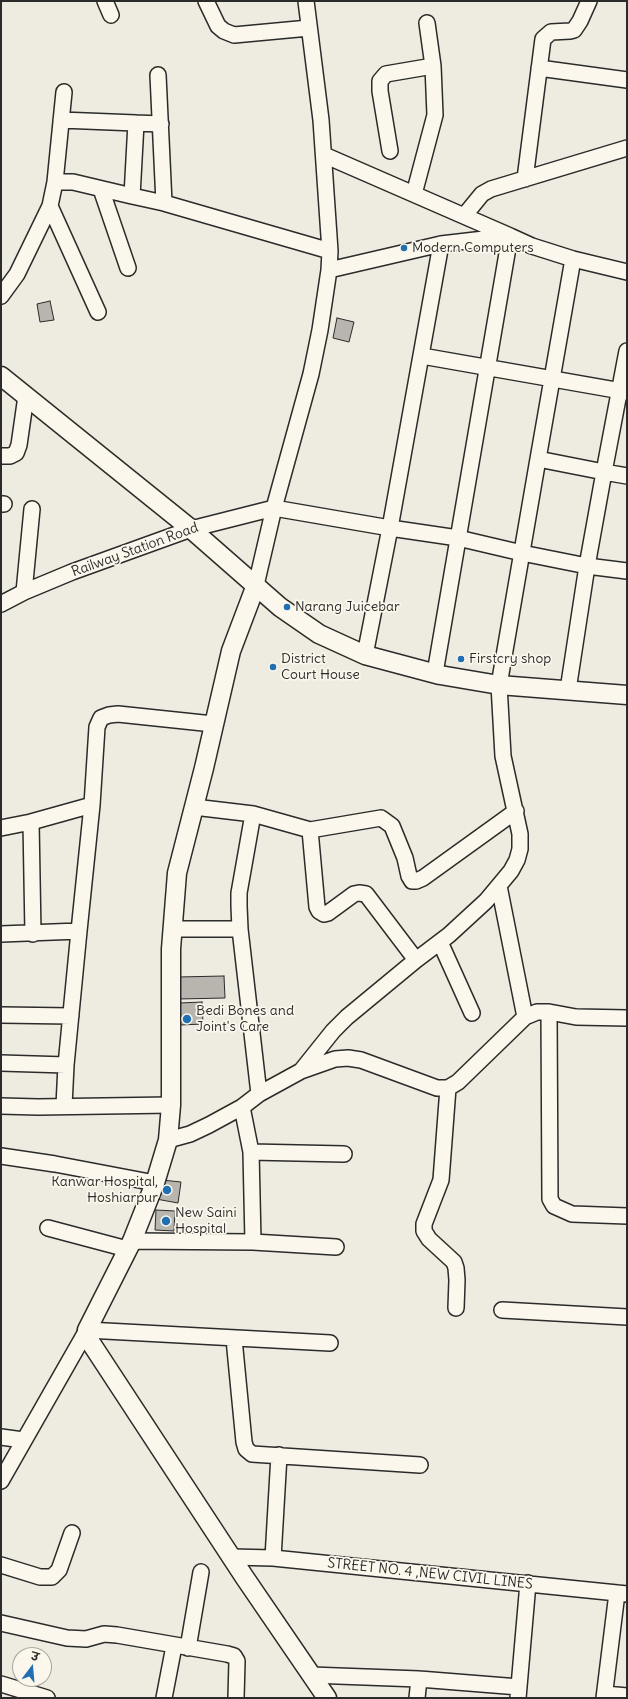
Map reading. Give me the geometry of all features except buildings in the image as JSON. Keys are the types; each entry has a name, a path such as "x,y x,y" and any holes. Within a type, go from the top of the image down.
{"main road":[{"path":"1,376 191,529 280,607 319,634 365,655 435,673 499,684 627,695"},
{"path":"256,585 231,651 177,873 174,929 171,949 171,1105 168,1140 155,1183 129,1245 87,1330 91,1343 326,1698"}],"street":[{"path":"104,1 111,15"},
{"path":"206,1 218,26 224,31 234,35 309,28"},
{"path":"256,585 274,508 311,374 320,330 329,270 330,251 324,155 306,1"},
{"path":"525,179 543,39 551,32 570,32 574,30 589,1"},
{"path":"414,194 435,115 433,66 427,23"},
{"path":"390,151 380,91 380,80 386,74 433,66"},
{"path":"539,68 627,80"},
{"path":"158,75 164,204"},
{"path":"1,296 17,274 50,206 55,182 64,92"},
{"path":"61,120 161,124"},
{"path":"132,196 136,123"},
{"path":"464,216 482,194 491,190 627,148"},
{"path":"324,155 532,246 573,259 627,272"},
{"path":"55,182 73,182 164,204 330,251"},
{"path":"101,189 128,268"},
{"path":"50,206 98,312"},
{"path":"329,270 441,244 510,236"},
{"path":"435,673 510,236"},
{"path":"365,655 422,356 441,244"},
{"path":"301,1071 333,1031 347,1017 440,942 486,901 511,871 517,860 520,849 520,834 516,810 503,756 499,684 573,259"},
{"path":"568,690 587,566 604,472 623,392 627,351"},
{"path":"422,356 623,392"},
{"path":"1,456 10,456 16,453 19,445 26,396"},
{"path":"538,459 627,476"},
{"path":"274,508 458,538 522,554 587,566 627,571"},
{"name":"Railway Station Road","path":"1,604 24,592 72,572 191,529 274,508"},
{"path":"24,592 32,509"},
{"path":"64,1106 66,1065 92,805 97,727 101,718 118,714 213,724"},
{"path":"1,828 31,822 92,805"},
{"path":"194,807 252,814 310,830 381,818 392,826 405,858 409,876 412,881 423,878 516,810"},
{"path":"252,814 239,893 240,929 259,1094"},
{"path":"31,822 33,934"},
{"path":"310,830 317,907 319,911 324,914 328,913 354,894 366,894 416,960"},
{"path":"499,886 525,1017"},
{"path":"174,929 240,929"},
{"path":"1,934 33,934 79,931"},
{"path":"440,942 472,1013"},
{"path":"168,1140 190,1134 242,1107 259,1094 301,1071 335,1059 348,1058 362,1060 437,1088 448,1088 458,1082 525,1017 538,1012 549,1012 576,1017 627,1018"},
{"path":"549,1012 550,1199 554,1206 572,1214 627,1216"},
{"path":"1,1015 71,1016"},
{"path":"1,1063 66,1065"},
{"path":"448,1088 441,1180 424,1224 424,1231 429,1239 454,1262 458,1280 456,1308"},
{"path":"1,1106 171,1105"},
{"path":"242,1107 251,1152 253,1242"},
{"path":"251,1152 344,1154"},
{"path":"1,1156 56,1164 155,1183"},
{"path":"48,1228 129,1245 253,1242 336,1247"},
{"path":"502,1310 627,1317"},
{"path":"1,1482 23,1440 87,1330 330,1343"},
{"path":"234,1339 244,1442 246,1449 252,1454 420,1465"},
{"path":"1,1437 23,1440"},
{"path":"273,1558 279,1455"},
{"path":"1,1565 40,1577 52,1577 59,1570 72,1532"},
{"name":"STREET NO. 4 ,NEW CIVIL LINES","path":"232,1556 273,1558 528,1583 622,1594"},
{"path":"164,1698 181,1647 201,1572"},
{"path":"311,1675 419,1679 519,1692 528,1583"},
{"path":"622,1594 605,1696 627,1696"},
{"path":"1,1623 67,1638 86,1639 104,1634 234,1656 238,1664 236,1698"},
{"path":"417,1698 419,1679"},
{"path":"1,1684 47,1698"}],"place":[{"name":"Modern Computers","path":"404,248"},
{"name":"Narang Juicebar","path":"287,607"},
{"name":"Firstcry shop","path":"461,659"},
{"name":"District Court House","path":"273,667"},
{"name":"Bedi Bones and Joint's Care","path":"187,1019"},
{"name":"Kanwar Hospital, Hoshiarpur","path":"167,1190"},
{"name":"New Saini Hospital","path":"166,1221"}]}
